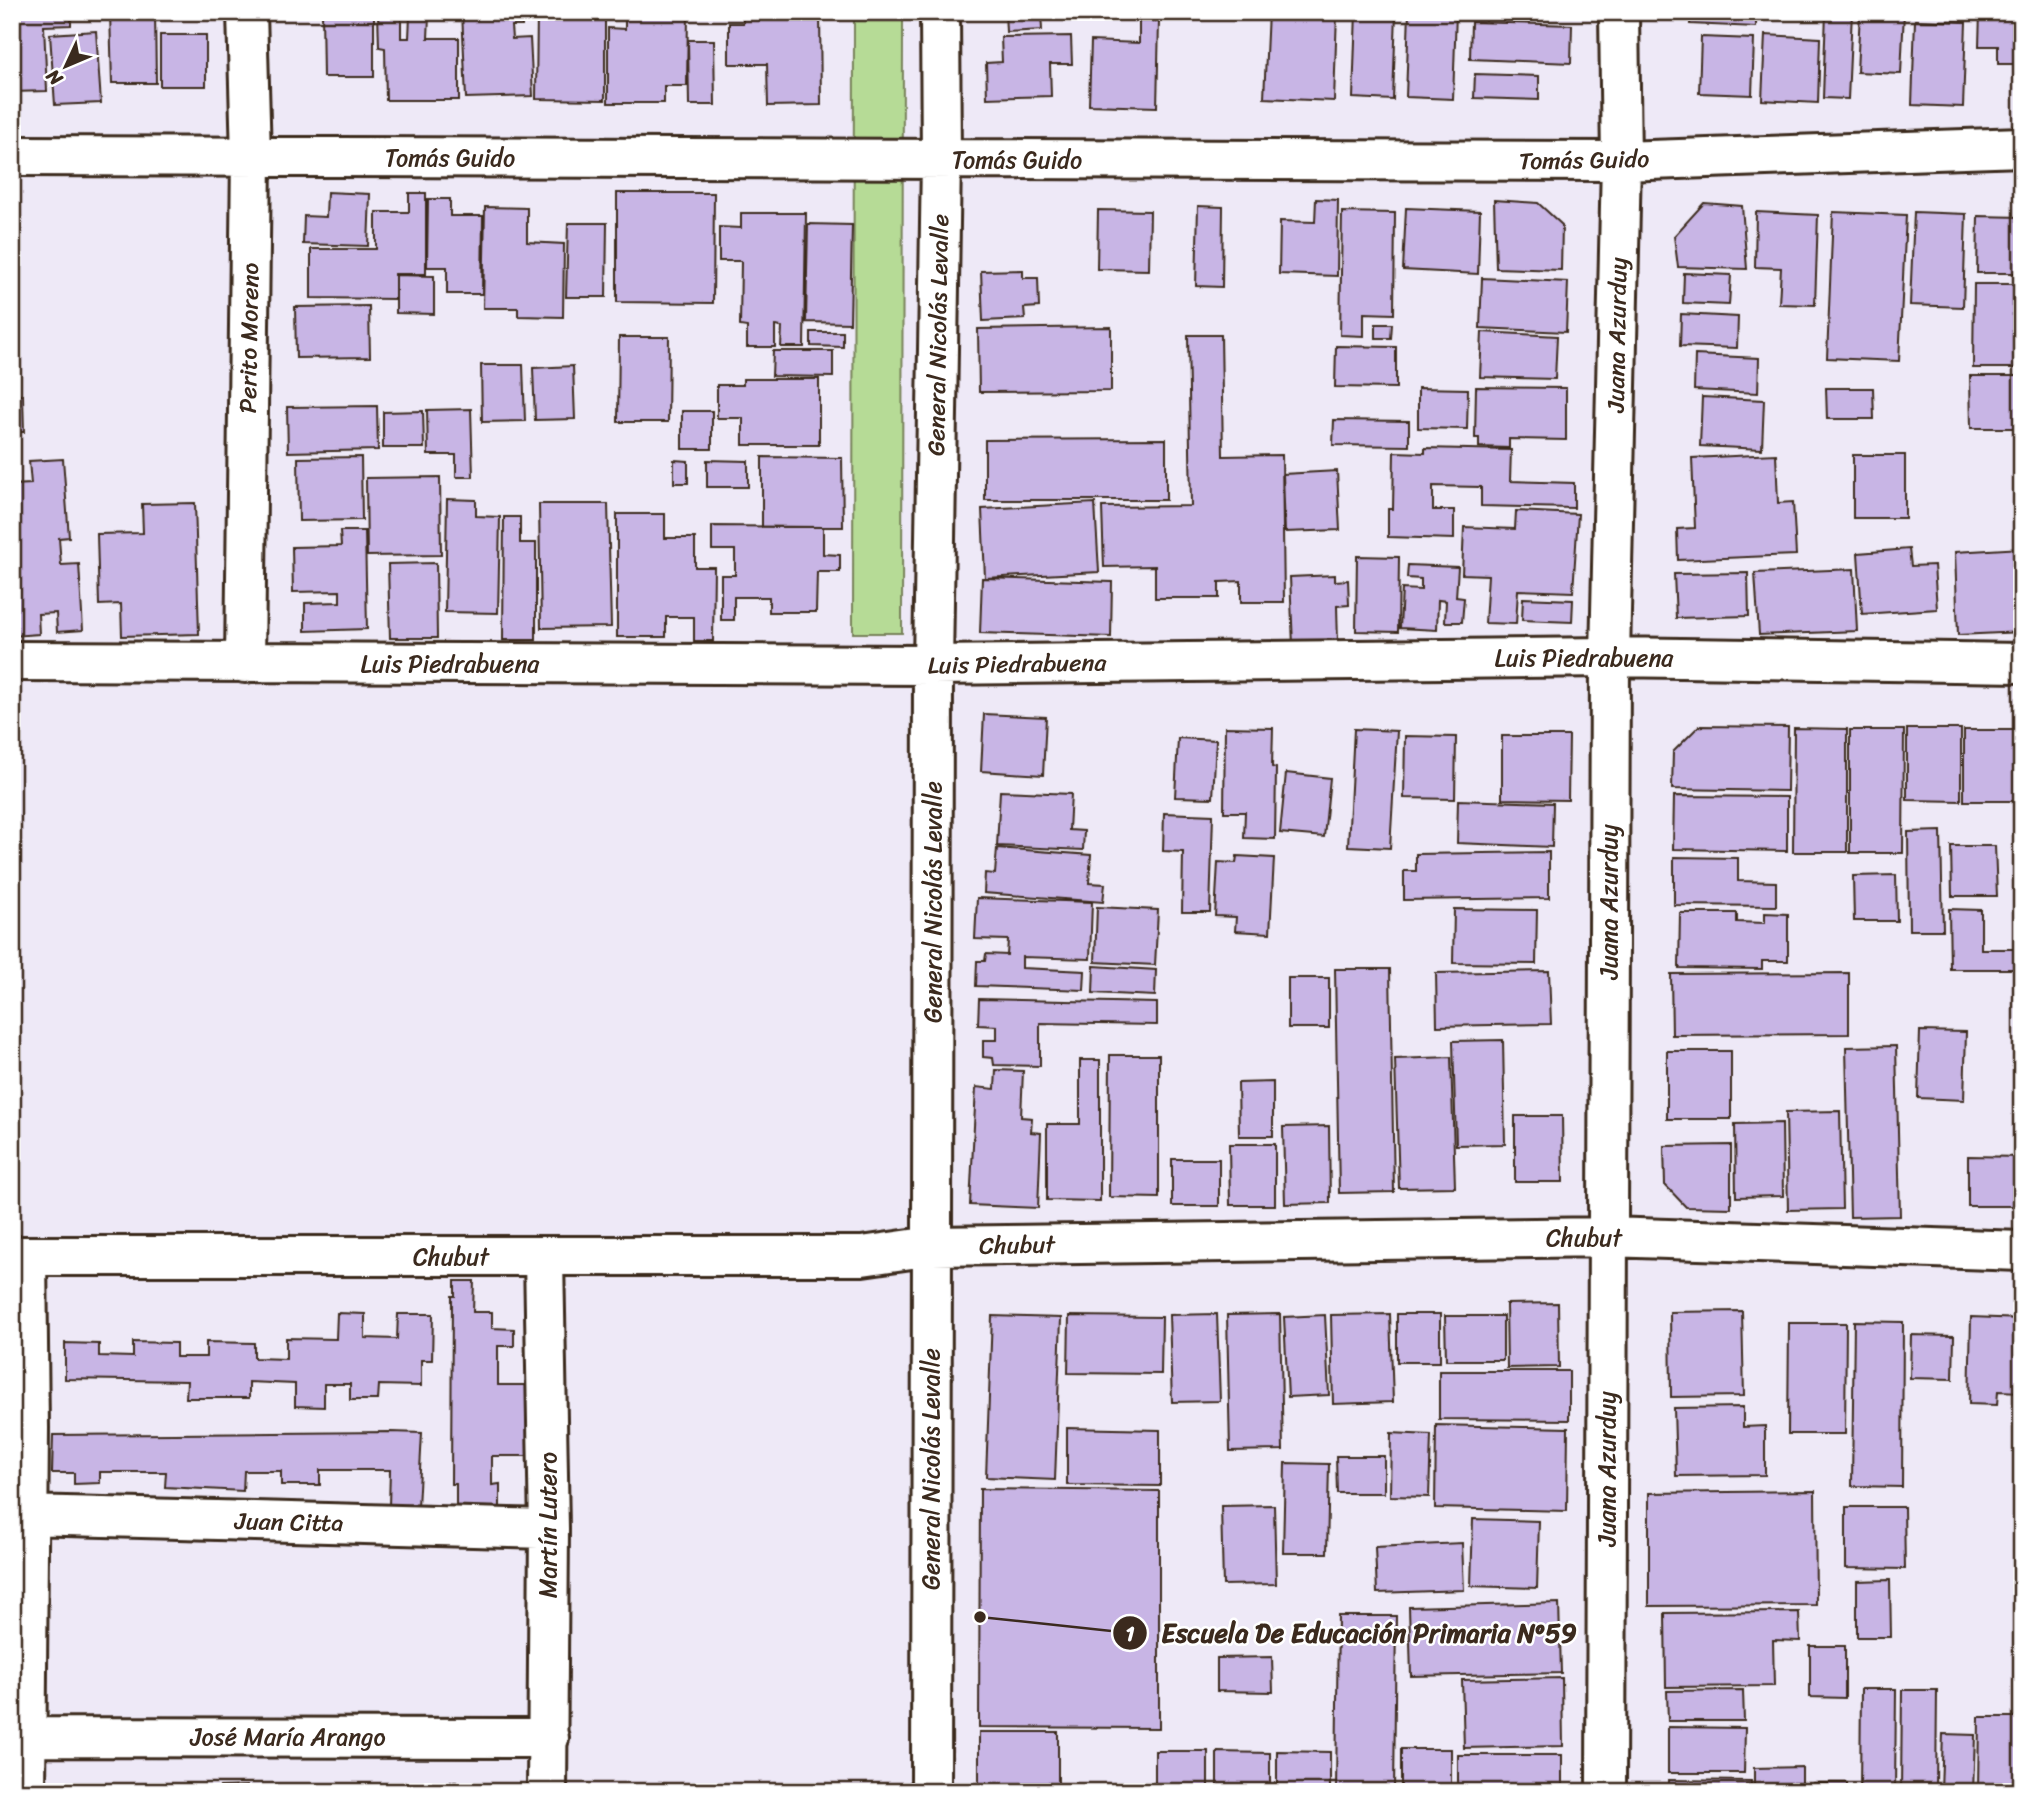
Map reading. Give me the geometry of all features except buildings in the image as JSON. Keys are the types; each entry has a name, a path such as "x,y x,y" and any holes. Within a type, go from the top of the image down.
{"street":[{"name":"Perito Moreno","path":"246,663 251,157 247,12"},
{"name":"General Nicolás Levalle","path":"931,1792 933,665 941,160 940,12"},
{"name":"Juana Azurduy","path":"1606,1792 1610,657 1621,161 1619,12"},
{"name":"Tomás Guido","path":"12,156 1621,161 2022,147"},
{"name":"Luis Piedrabuena","path":"12,662 933,665 1610,657 2022,663"},
{"name":"Chubut","path":"20,1256 862,1256 932,1246 1608,1237 2022,1251"},
{"path":"20,1256 28,1516 26,1792"},
{"name":"Martín Lutero","path":"544,1258 549,1529 547,1792"},
{"name":"Juan Citta","path":"28,1516 549,1529"},
{"name":"José María Arango","path":"27,1737 549,1738"}],"green space":[{"path":"854,12 903,12 902,633 853,633"}],"place":[{"name":"Escuela De Educación Primaria Nº59","path":"980,1617"}]}
